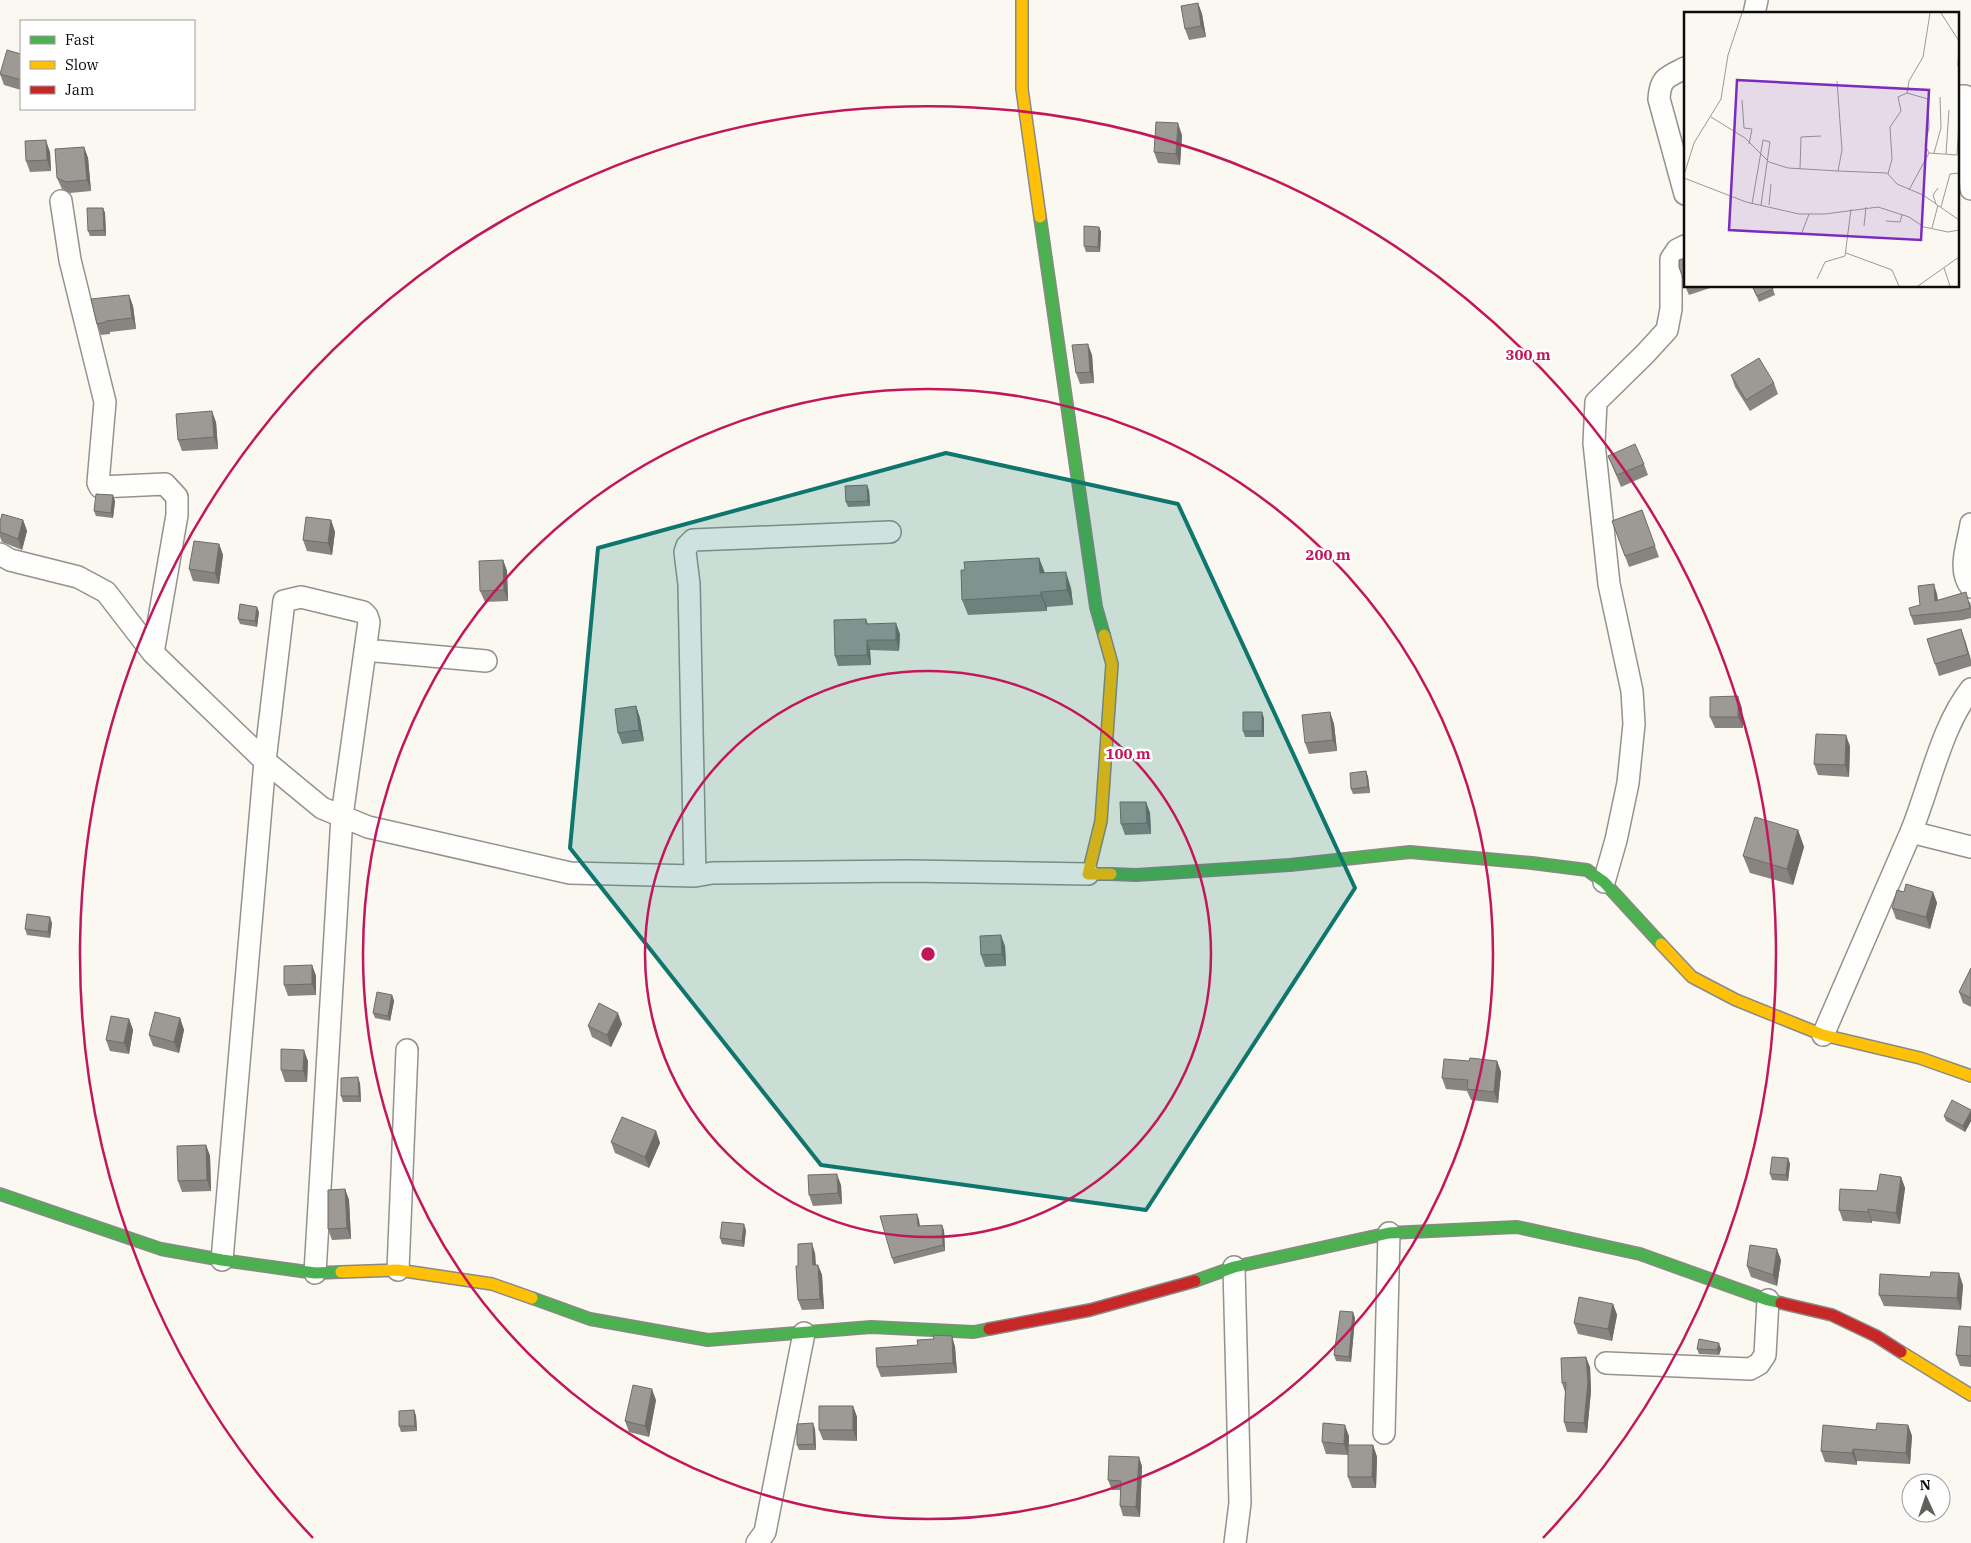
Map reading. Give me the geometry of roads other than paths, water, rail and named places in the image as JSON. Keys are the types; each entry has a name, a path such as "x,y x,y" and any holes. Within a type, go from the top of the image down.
{"street":[{"path":"1022,0 1022,89 1096,607 1112,664 1101,821 1088,874"},
{"path":"1684,68 1670,75 1660,86 1659,99 1684,190"},
{"path":"1958,96 1965,96 1971,189"},
{"path":"61,201 70,260 105,402 98,483 100,487 165,484 177,497 176,515 153,653"},
{"path":"1604,882 1616,840 1628,783 1634,724 1632,691 1609,584 1605,555 1594,443 1596,402 1646,354 1667,330 1671,309 1671,259 1676,250 1684,246"},
{"path":"1971,524 1964,568 1966,581 1971,587"},
{"path":"695,876 689,584 685,552 687,546 693,540 890,532"},
{"path":"0,554 10,560 78,577 106,592 153,653 265,761 322,808 368,827 570,873 695,876 712,873 909,871 1136,875 1290,865 1410,852 1587,870 1604,882 1692,977 1736,1000 1823,1035 1920,1058 1971,1076"},
{"path":"222,1260 265,761 284,601 290,598 301,597 363,612 369,622 342,816 315,1273"},
{"path":"365,650 486,661"},
{"path":"1823,1035 1912,832 1924,802 1948,728 1971,689"},
{"path":"1912,832 1971,847"},
{"path":"398,1270 407,1050"},
{"path":"0,1194 161,1249 315,1273 398,1270 492,1284 590,1320 708,1340 871,1327 974,1332 1090,1310 1182,1286 1234,1267 1389,1233 1517,1227 1640,1254 1768,1300 1832,1315 1876,1336 1971,1395"},
{"path":"1384,1433 1389,1233"},
{"path":"1234,1267 1240,1503 1236,1543"},
{"path":"1606,1363 1750,1369 1759,1364 1765,1355 1768,1300"},
{"path":"757,1543 765,1532 804,1333"}]}
